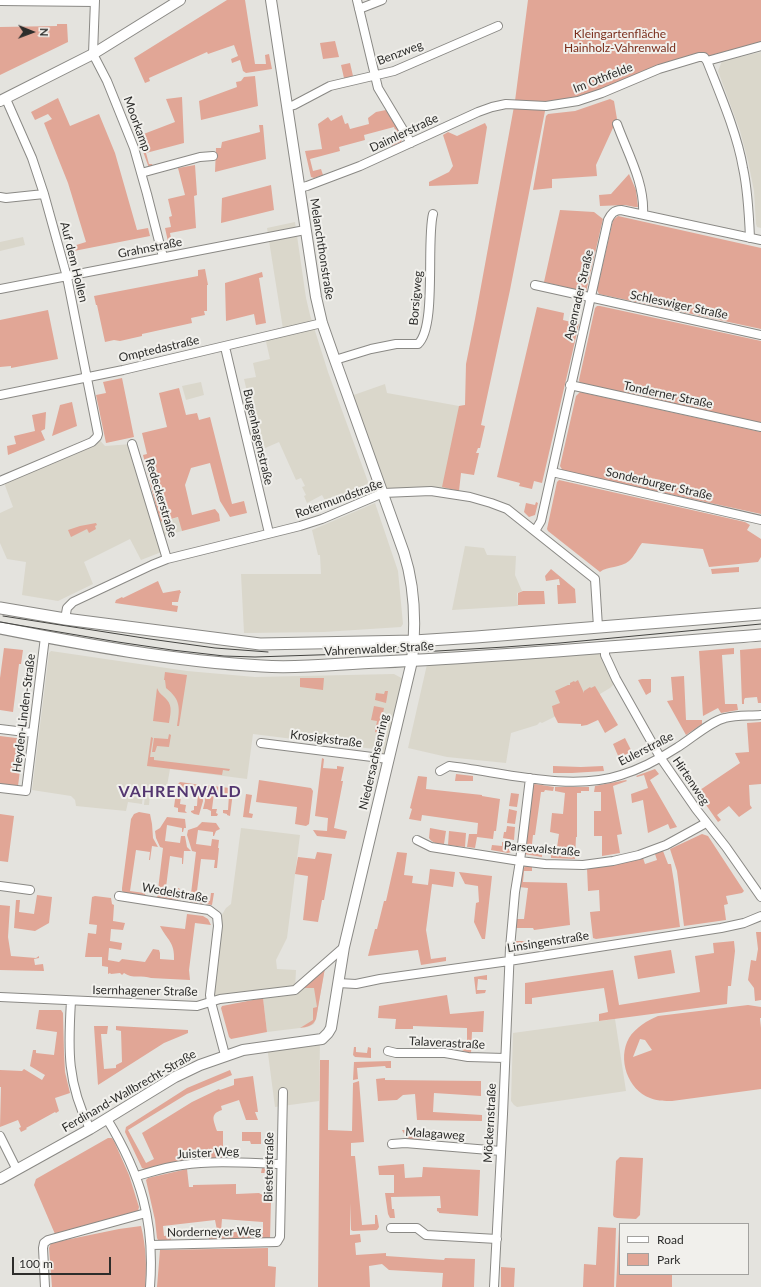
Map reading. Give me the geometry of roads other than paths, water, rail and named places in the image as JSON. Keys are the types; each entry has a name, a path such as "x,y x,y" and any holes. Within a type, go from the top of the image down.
{"main road":[{"name":"Vahrenwalder Straße","path":"0,608 65,619 260,644 414,641 476,638 598,623 761,614"},
{"name":"Vahrenwalder Straße","path":"0,628 45,637 164,656 264,666 412,661 605,648 761,635"}],"street":[{"path":"3,100 93,54 180,0"},
{"name":"Melanchthonstraße","path":"271,0 316,297 322,323 383,494"},
{"path":"357,0 374,75 382,96 411,143"},
{"path":"360,9 382,0"},
{"path":"0,1 95,1"},
{"name":"Moorkamp","path":"95,1 93,54 107,81 134,148 163,258"},
{"name":"Benzweg","path":"287,107 294,105 330,86 394,71 498,26"},
{"name":"Im Othfelde","path":"519,104 546,106 578,101 602,93 659,69 699,56 704,57 707,61 761,46"},
{"path":"707,61 738,144 746,188 750,238"},
{"name":"Auf dem Hollen","path":"0,481 92,442 97,437 98,430 67,277 44,194 29,152 3,100"},
{"name":"Daimlerstraße","path":"299,188 353,168 478,112 492,107 519,104"},
{"path":"617,124 638,179 643,204 643,214"},
{"path":"141,174 200,157 213,156"},
{"path":"0,197 6,198 44,194"},
{"name":"Apenrader Straße","path":"535,531 541,521 570,385 610,215 617,210 643,214 761,240"},
{"name":"Borsigweg","path":"335,360 371,349 396,344 418,344 422,341 427,318 430,279 430,225 433,214"},
{"name":"Grahnstraße","path":"0,289 305,230"},
{"name":"Schleswiger Straße","path":"535,285 761,335"},
{"name":"Omptedastraße","path":"0,395 88,378 322,323"},
{"name":"Bugenhagenstraße","path":"225,347 269,534"},
{"name":"Tonderner Straße","path":"570,385 761,427"},
{"name":"Redeckerstraße","path":"132,444 167,559"},
{"name":"Sonderburger Straße","path":"552,472 761,520"},
{"name":"Rotermundstraße","path":"65,619 67,608 73,602 167,559 300,526 322,519 383,494 431,491 470,497 507,509 535,531 594,579 598,623"},
{"name":"Niedersachsenring","path":"325,1037 331,1028 344,947 412,661 414,641 412,590 409,569 383,494"},
{"name":"Heyden-Linden-Straße","path":"0,788 26,791 45,637"},
{"name":"Hirtenweg","path":"605,648 605,655 616,679 660,757 706,823 726,847 761,898"},
{"name":"Eulerstraße","path":"440,771 449,766 530,778 574,782 592,781 620,776 634,771 724,718 761,715"},
{"path":"0,729 33,733"},
{"name":"Krosigkstraße","path":"261,743 388,759"},
{"name":"Möckernstraße","path":"494,1287 509,961 512,921 530,778"},
{"name":"Parsevalstraße","path":"417,840 431,848 520,861 570,865 592,864 639,855 666,845 706,823"},
{"path":"0,886 30,890"},
{"name":"Wedelstraße","path":"118,896 209,910 217,916 218,926 210,995 211,1002"},
{"name":"Linsingenstraße","path":"338,983 356,984 380,979 509,961 721,928 744,923 761,916"},
{"name":"Isernhagener Straße","path":"0,997 196,1006 220,999 295,990 344,947"},
{"path":"71,1001 69,1053 71,1074 76,1094 90,1129"},
{"path":"211,1002 225,1055"},
{"name":"Ferdinand-Wallbrecht-Straße","path":"0,1179 90,1129 176,1077 200,1065 225,1055 261,1047 322,1039 325,1037"},
{"name":"Talaverastraße","path":"388,1052 445,1053 468,1057 505,1058"},
{"name":"Biesterstraße","path":"277,1242 280,1237 283,1092"},
{"path":"107,1119 137,1176 146,1213 151,1244 150,1287"},
{"path":"0,1136 17,1170"},
{"name":"Malagaweg","path":"392,1144 405,1143 501,1151"},
{"name":"Juister Weg","path":"137,1176 182,1165 202,1163 221,1162 281,1164"},
{"path":"46,1287 43,1248 44,1243 48,1240 146,1213"},
{"path":"391,1228 417,1228 426,1235 497,1239"},
{"name":"Norderneyer Weg","path":"151,1244 277,1242"}],"tram line":[{"path":"3,616 215,648 268,652"},
{"path":"0,622 172,650 224,656 255,657 437,651 505,647 761,624"}],"district":[{"name":"VAHRENWALD","path":"180,792"}],"park label":[{"name":"Kleingartenfläche Hainholz-Vahrenwald","path":"620,41"}]}
